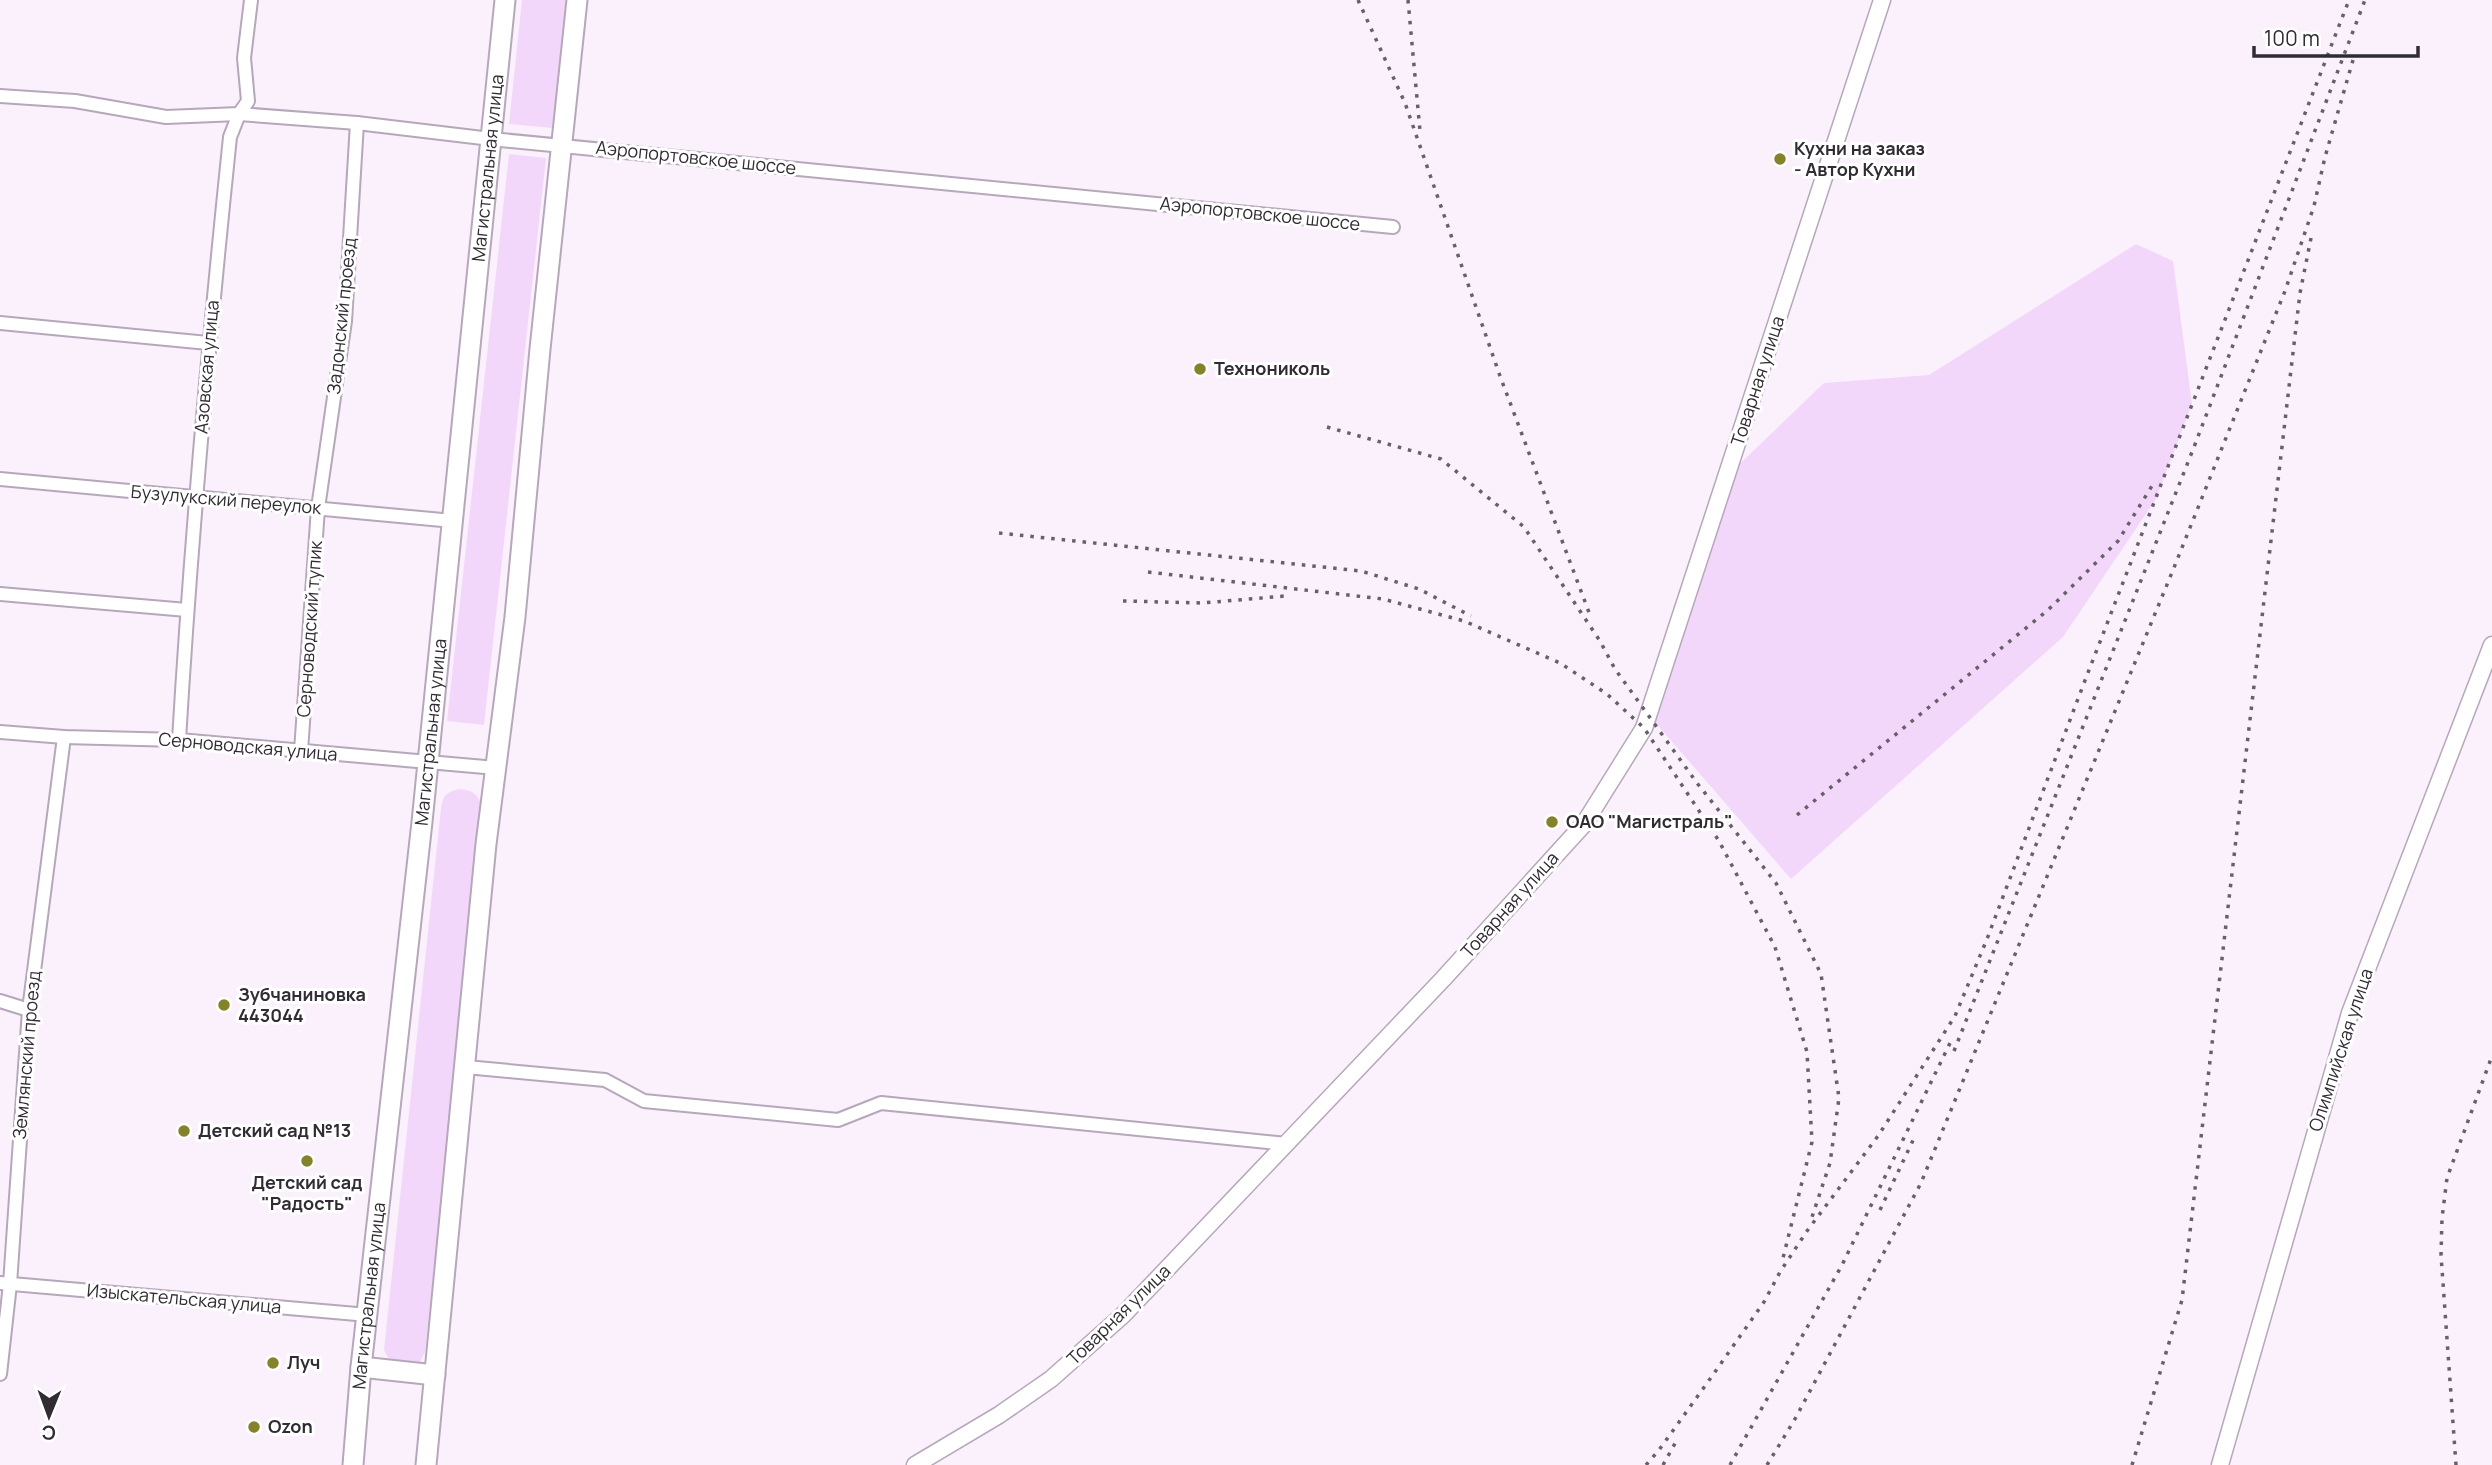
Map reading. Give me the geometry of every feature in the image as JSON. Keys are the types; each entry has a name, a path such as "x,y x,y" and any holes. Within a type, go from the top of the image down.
{"main road":[{"name":"Магистральная улица","path":"353,1465 361,1367 369,1315 428,761 505,0"},
{"path":"426,1465 486,844 515,617 577,0"},
{"path":"361,1367 435,1375"}],"street":[{"name":"Азовская улица","path":"179,740 208,343 230,137 239,114 248,101 244,58 251,0"},
{"name":"Товарная улица","path":"915,1465 999,1415 1060,1371 1123,1315 1443,979 1584,824 1644,728 1882,0"},
{"name":"Аэропортовское шоссе","path":"0,96 75,101 166,117 239,114 357,123 491,139 1393,227"},
{"name":"Задонский проезд","path":"318,508 345,321 357,123"},
{"path":"0,323 208,343"},
{"name":"Бузулукский переулок","path":"0,479 453,521"},
{"name":"Серноводский тупик","path":"301,751 318,508"},
{"path":"0,594 187,610"},
{"name":"Олимпийская улица","path":"2220,1465 2350,1013 2492,645"},
{"name":"Серноводская улица","path":"0,732 64,737 179,740 496,768"},
{"name":"Землянский проезд","path":"0,1374 5,1283 29,1010 64,737"},
{"path":"0,1001 29,1010"},
{"path":"466,1067 605,1080 644,1101 838,1120 881,1102 1287,1144"},
{"name":"Изыскательская улица","path":"5,1283 369,1315"}],"shaded area":[{"path":"522,0 566,0 552,128 509,124"},
{"path":"509,154 546,158 484,725 447,721"},
{"path":"2136,244 2173,261 2192,404 2156,499 2063,637 1791,879 1648,714 1727,476 1824,383 1929,375"},
{"path":"459,789 470,791 477,796 482,816 425,1352 419,1364 402,1365 390,1360 384,1350 441,808 446,795"}],"railway":[{"path":"1358,0 1405,103 1500,376 1590,615"},
{"path":"1408,0 1420,131"},
{"path":"1646,1465 1764,1302 1807,1231 1878,1136 1955,1016 2349,0"},
{"path":"1954,1051 2194,447 2365,0"},
{"path":"1767,1465 1795,1419 1921,1183 2285,291 2314,206 2353,60"},
{"path":"2132,1465 2182,1300 2300,293 2311,238"},
{"path":"1327,427 1441,459 1524,527 1600,641 1615,669 1697,783 1776,883 1821,974 1839,1098 1830,1163 1812,1217"},
{"path":"1797,815 2048,610 2118,541 2155,481"},
{"path":"999,533 1361,571 1419,589 1471,616"},
{"path":"1148,572 1383,599 1464,621 1560,663 1607,694 1644,728 1719,841 1775,947 1807,1052 1812,1142 1782,1262"},
{"path":"1123,601 1202,603 1285,596"},
{"path":"1730,1465 1842,1265 1953,1037"},
{"path":"2456,1465 2441,1255 2442,1218 2447,1178 2492,1056"},
{"path":"1880,1210 1916,1134"},
{"path":"1663,1465 1678,1438"}],"place":[{"name":"Кухни на заказ - Автор Кухни","path":"1780,159"},
{"name":"Технониколь","path":"1200,369"},
{"name":"ОАО \"Магистраль\"","path":"1552,822"},
{"name":"Зубчаниновка 443044","path":"224,1005"},
{"name":"Детский сад №13","path":"184,1131"},
{"name":"Детский сад \"Радость\"","path":"307,1161"},
{"name":"Луч","path":"273,1363"},
{"name":"Ozon","path":"254,1427"}]}
